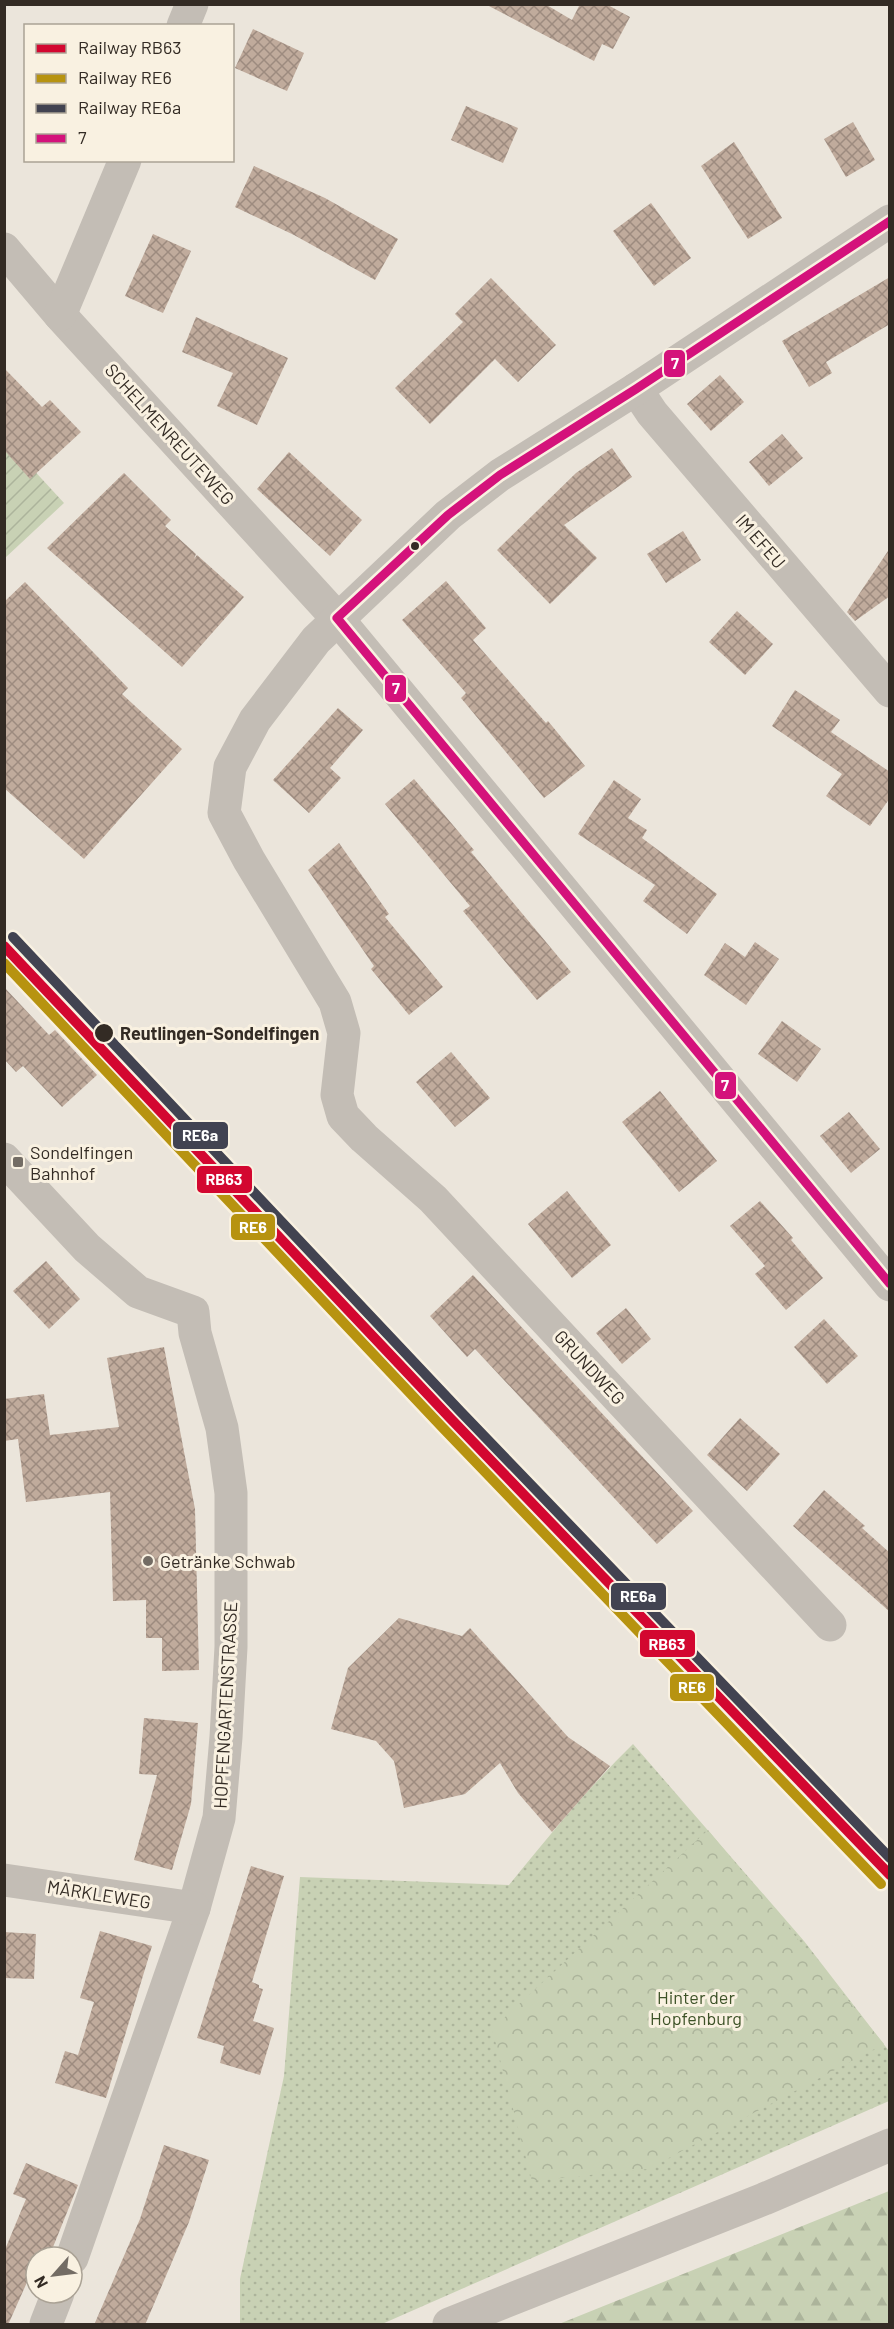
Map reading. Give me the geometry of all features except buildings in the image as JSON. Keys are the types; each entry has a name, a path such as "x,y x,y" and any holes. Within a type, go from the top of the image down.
{"street":[{"path":"184,24 192,4"},
{"path":"60,315 124,162"},
{"path":"890,221 636,389 491,481 447,515 337,618 890,1285"},
{"name":"SCHELMENREUTEWEG","path":"4,249 60,315 337,618"},
{"name":"IM EFEU","path":"636,389 652,413 885,675"},
{"name":"GRUNDWEG","path":"337,618 316,640 255,720 230,767 224,813 249,860 335,1002 344,1033 337,1095 343,1116 364,1138 433,1199 830,1625"},
{"name":"HOPFENGARTENSTRASSE","path":"4,1159 87,1248 138,1292 193,1312 195,1334 222,1428 231,1493 231,1647 219,1818 194,1908 77,2245"},
{"name":"MÄRKLEWEG","path":"4,1880 194,1908"},
{"path":"449,2325 764,2199 890,2145"},
{"path":"46,2325 54,2305"}],"green space":[{"path":"5,439 64,503 5,558"},
{"path":"633,1744 804,1941 889,2051 889,2101 382,2324 240,2324 240,2279 284,2076 300,1877 509,1885 584,1795"},
{"name":"Hinter der Hopfenburg","path":"708,1830 884,2044 648,2169 532,2181 492,2029"},
{"path":"889,2191 889,2324 559,2324"}],"rail line":[{"name":"RE6a","path":"13,937 460,1411 890,1858"},
{"name":"RB63","path":"4,946 451,1419 890,1875"},
{"name":"RE6","path":"4,963 442,1427 881,1884"}],"transit line":[{"name":"7","path":"890,221 636,389 500,475 448,515 337,618 890,1284"}],"place":[{"name":"Reutlingen-Sondelfingen","path":"104,1033"},
{"name":"Sondelfingen Bahnhof","path":"18,1162"},
{"name":"Getränke Schwab","path":"148,1561"}]}
